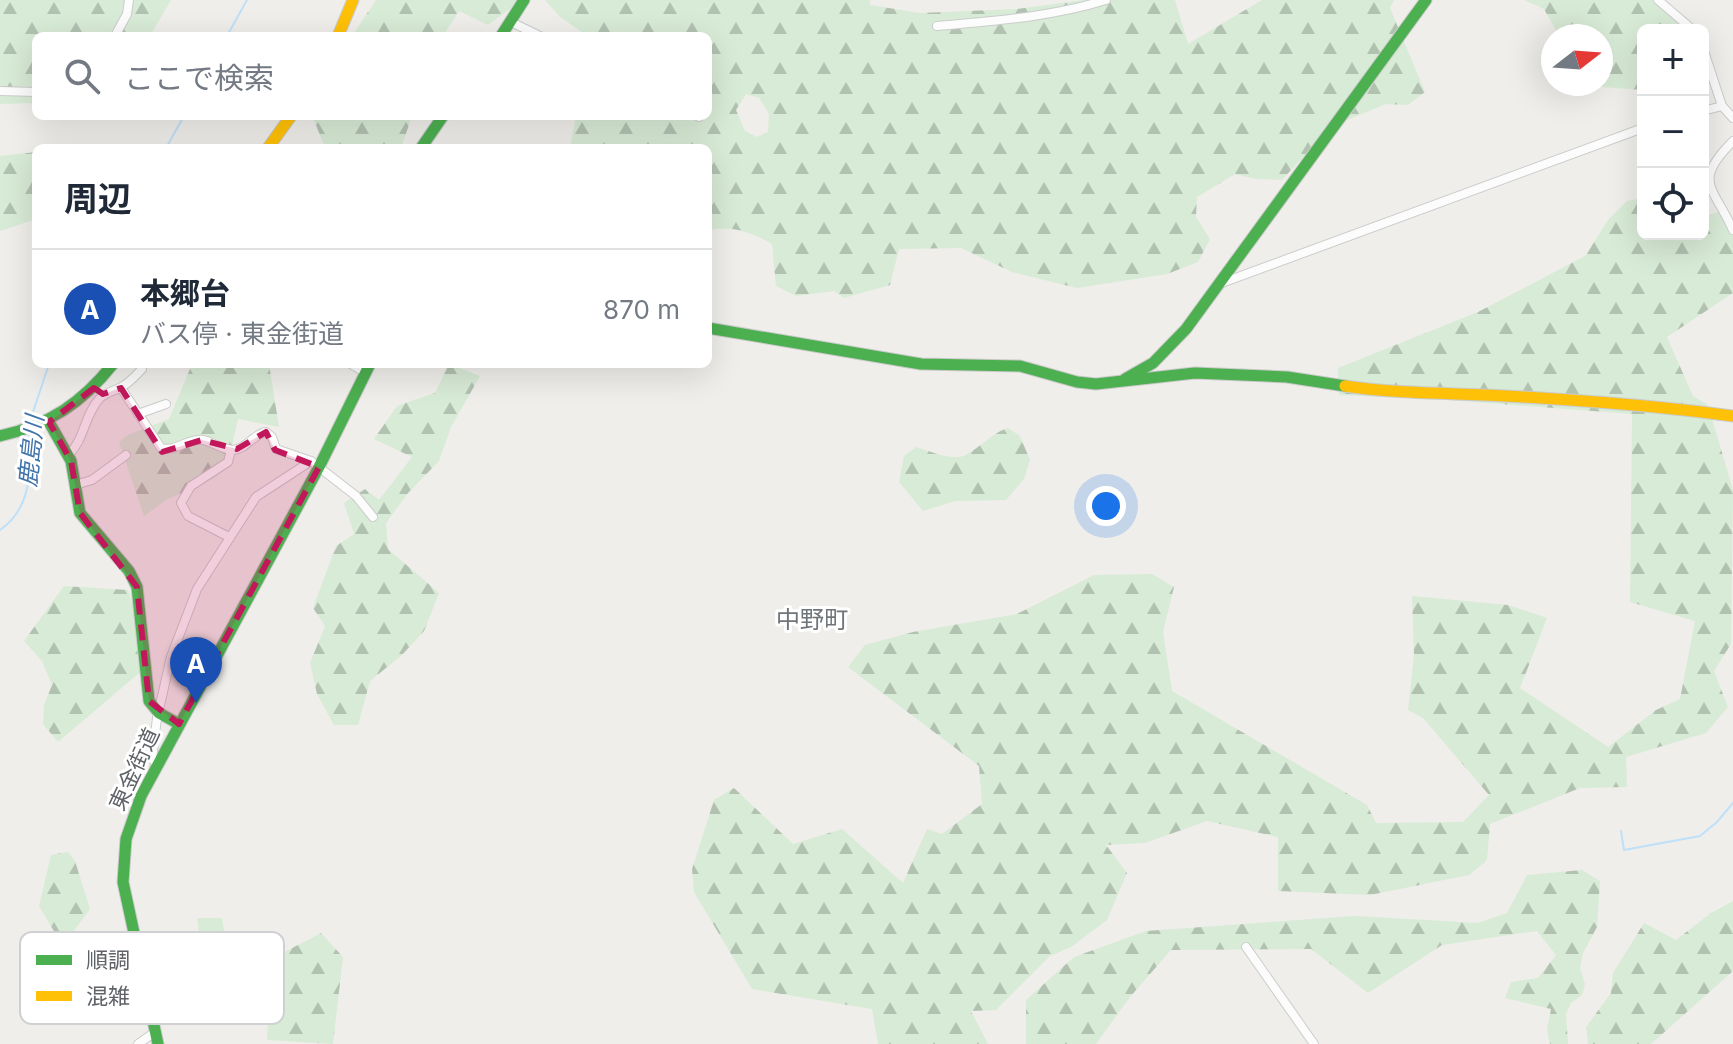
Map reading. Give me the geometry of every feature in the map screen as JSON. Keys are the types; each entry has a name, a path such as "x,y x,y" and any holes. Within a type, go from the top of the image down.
{"main road":[{"path":"340,32 353,0"},
{"path":"504,32 524,0"},
{"path":"1118,383 1153,363 1186,329 1426,0"},
{"path":"271,144 288,120"},
{"path":"424,144 440,120"},
{"path":"712,329 921,364 1020,366 1077,382 1118,383 1195,373 1287,377 1369,390 1521,397 1733,416"},
{"path":"0,436 49,422 98,391 111,368"},
{"name":"東金街道","path":"132,932 123,871 131,820 157,764 368,369"},
{"path":"49,422 69,454 80,513 129,571 137,587 147,694 159,713 179,724"}],"street":[{"path":"117,32 127,14 129,0"},
{"path":"937,26 1018,18 1075,9 1106,0"},
{"path":"1658,0 1686,24"},
{"path":"511,22 532,32"},
{"path":"1709,66 1722,106 1733,118"},
{"path":"0,91 32,92"},
{"path":"1709,109 1722,106"},
{"path":"1218,284 1637,130"},
{"path":"1733,141 1712,165 1709,176 1711,188 1733,230"},
{"path":"69,454 78,446 98,391 121,388 142,368"},
{"path":"121,388 164,449 202,440 231,450 244,447 257,435 266,432 272,437 276,449 315,464 356,496 373,517"},
{"path":"138,414 166,404"},
{"path":"229,537 188,516 181,503 191,486 228,462 231,450"},
{"path":"75,485 92,480 126,455"},
{"path":"157,764 152,759 159,713 171,657 191,603 256,497 315,464"},
{"path":"1246,947 1314,1044"},
{"path":"138,1044 156,1038"}],"highlighted area":[{"path":"94,388 103,394 121,388 162,452 202,440 237,449 266,432 275,450 319,467 179,724 149,701 137,587 80,513 71,461 49,422"}],"green space":[{"path":"0,0 171,0 152,32 32,32 32,103 0,104"},
{"path":"376,0 522,0 488,25 459,11 446,32 355,32"},
{"path":"545,0 870,0 870,5 920,13 1017,9 1084,0 1175,0 1188,44 1262,0 1394,0 1390,8 1425,92 1408,105 1386,104 1330,127 1282,180 1235,174 1197,197 1196,217 1210,239 1198,262 1167,274 1077,288 1012,272 961,248 899,249 890,285 844,298 834,291 796,296 776,286 772,244 741,231 712,230 712,144 571,144 575,120 712,120 712,32 581,32 559,16","holes":["746,94 759,98 769,114 768,132 757,137 745,131 736,110"]},
{"path":"1524,0 1660,0 1690,24 1637,24 1637,90 1613,88 1613,24 1552,24 1544,9"},
{"path":"314,120 411,120 402,144 323,144"},
{"path":"32,152 32,220 0,231 0,156"},
{"path":"1637,199 1637,240 1709,240 1709,214 1726,210 1733,224 1733,293 1667,337 1693,396 1708,405 1733,490 1731,644 1714,671 1728,707 1706,733 1626,757 1627,787 1580,788 1490,824 1487,860 1469,875 1370,895 1278,891 1278,837 1207,821 1145,843 1106,845 1127,873 1107,920 1071,947 1050,956 996,1010 971,1011 988,1044 878,1044 872,1009 752,989 694,892 692,869 714,800 734,788 793,844 842,829 903,883 927,829 942,834 982,804 979,766 848,667 865,645 913,632 1017,614 1094,575 1152,574 1174,587 1163,632 1172,691 1367,805 1376,823 1463,822 1489,795 1423,718 1408,710 1414,655 1412,596 1508,605 1547,618 1520,688 1608,747 1656,710 1680,699 1695,621 1630,602 1632,414 1339,395 1338,368 1478,312 1585,256 1608,220 1627,201"},
{"path":"190,368 270,368 279,427 238,419 230,455 216,477 166,500 144,516 119,442 128,435 169,419"},
{"path":"447,368 459,368 480,376 451,427 439,461 408,493 386,523 388,549 439,593 424,631 402,655 370,681 358,725 334,725 317,694 310,663 325,626 313,608 336,546 354,534 344,503 365,489 379,500 412,457 374,439 397,406 435,393"},
{"path":"1008,428 1020,436 1030,460 1024,479 1006,500 955,501 923,511 899,482 904,456 916,447 959,457"},
{"path":"64,586 128,590 151,663 58,742 43,724 44,705 52,685 42,661 24,641"},
{"path":"68,852 75,861 90,909 73,932 54,932 39,906 51,855"},
{"path":"1582,870 1600,881 1597,927 1583,953 1580,968 1585,984 1582,995 1571,1003 1566,1014 1568,1044 1550,1044 1547,1029 1551,1009 1505,998 1511,982 1538,978 1556,955 1537,931 1442,945 1368,993 1311,949 1171,950 1130,997 1096,1044 1026,1044 1026,1000 1074,957 1146,931 1355,916 1478,923 1507,913 1527,875"},
{"path":"1733,901 1733,971 1651,1044 1588,1044 1586,1027 1611,993 1613,973 1644,923 1676,940 1711,913"},
{"path":"197,918 222,918 224,932 199,932"},
{"path":"321,933 343,957 333,1044 267,1040 268,1024 284,1024 284,952"}],"waterway":[{"name":"鹿島川","path":"229,32 247,0"},
{"name":"鹿島川","path":"168,144 182,120"},
{"name":"鹿島川","path":"29,424 48,368"},
{"name":"鹿島川","path":"0,530 11,521 24,499 29,474 29,434"},
{"path":"1621,831 1624,850 1700,836 1733,803"}],"traffic: fast":[{"path":"504,32 524,0"},
{"path":"1125,379 1153,363 1186,329 1426,0"},
{"path":"424,144 440,120"},
{"path":"712,329 921,364 1020,366 1077,382 1096,384 1195,373 1287,377 1345,386"},
{"path":"0,436 49,419 77,401 110,368"},
{"path":"134,932 123,882 126,839 141,796 319,467 368,368"},
{"path":"49,422 71,461 80,513 129,571 137,587 149,701 159,713 179,724"},
{"path":"154,1024 158,1044"}],"traffic: slow":[{"path":"340,32 353,0"},
{"path":"271,144 288,120"},
{"path":"1345,386 1590,401 1733,416"}],"place":[{"name":"本郷台","path":"196,703"}],"district":[{"name":"中野町","path":"812,619"}]}
